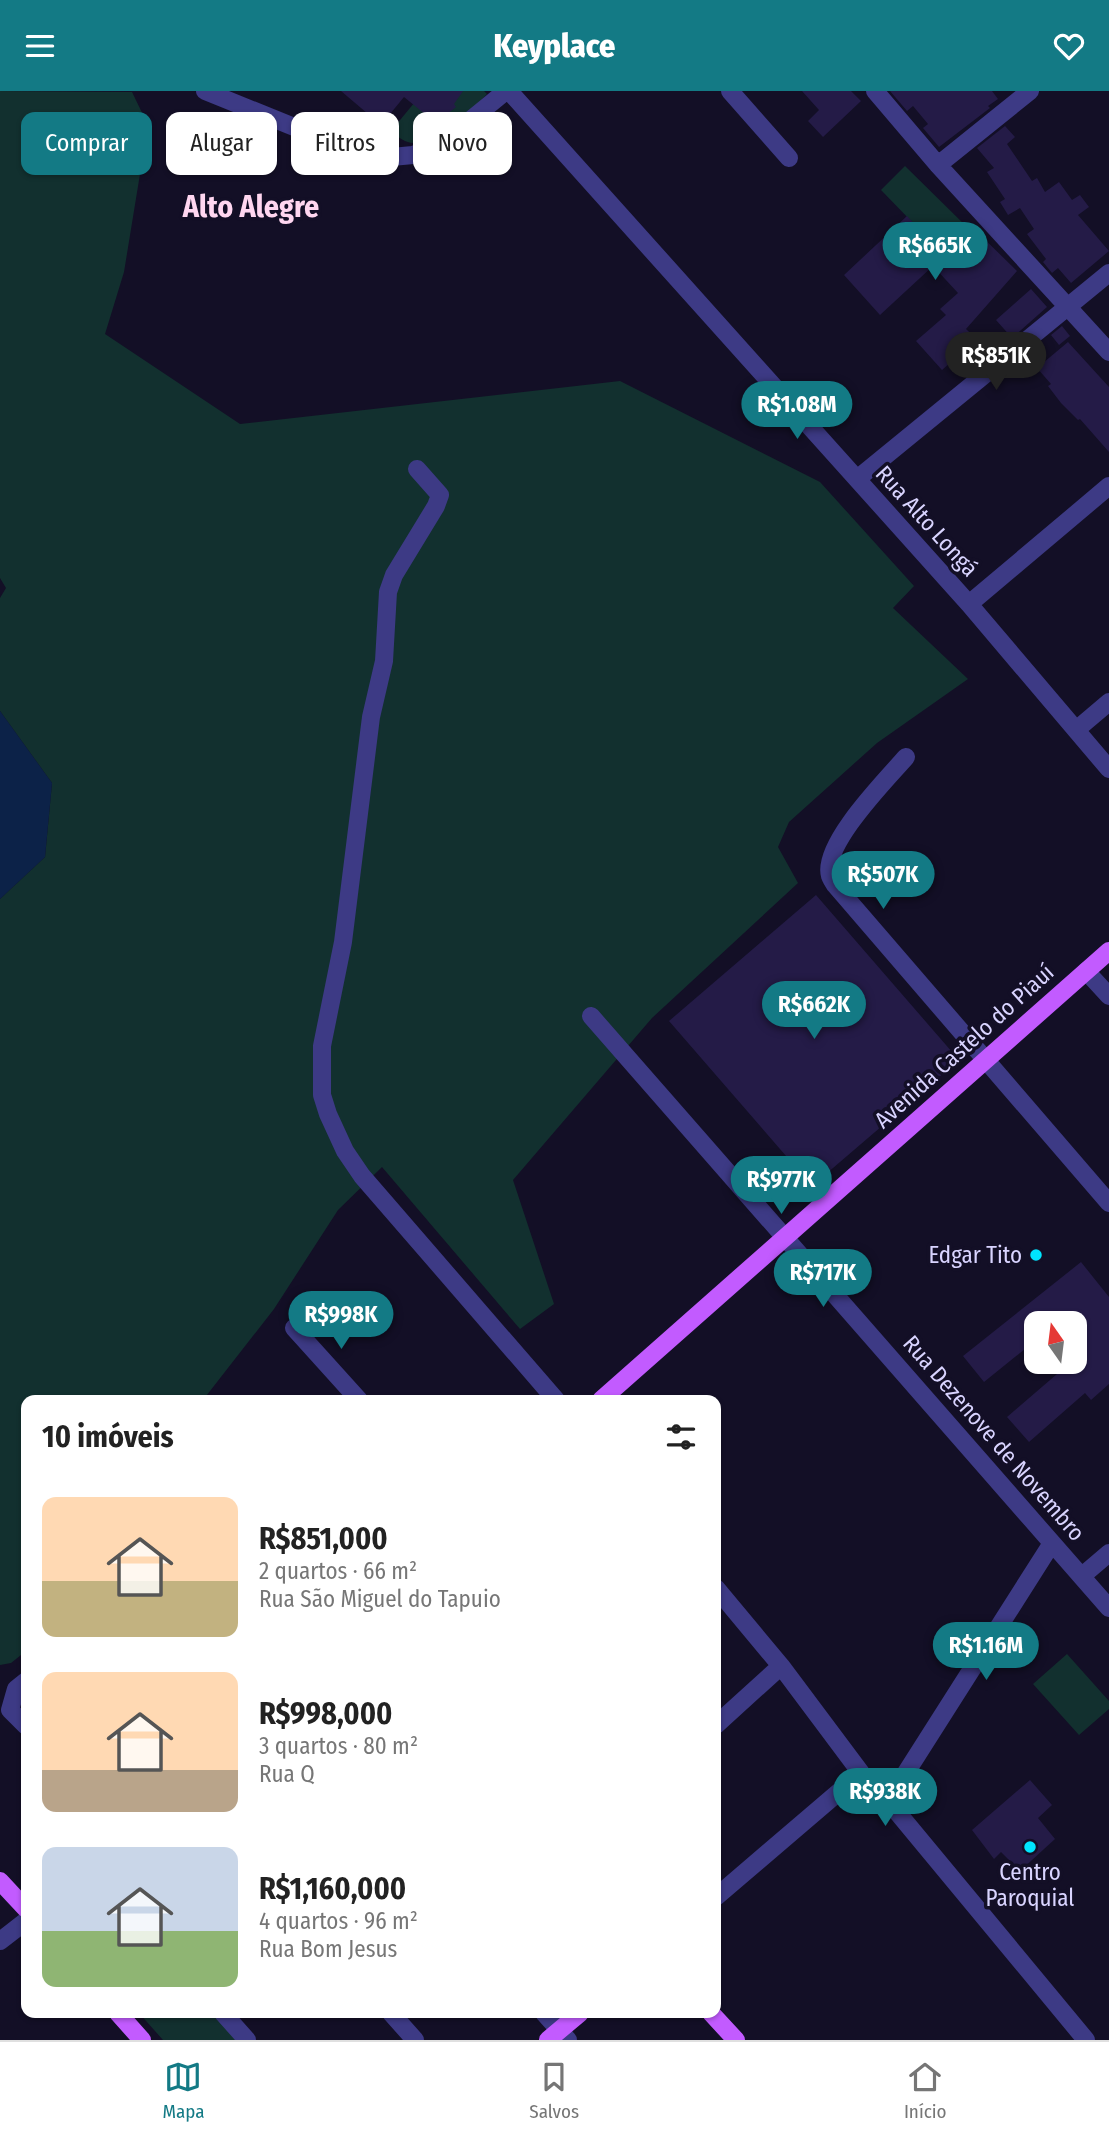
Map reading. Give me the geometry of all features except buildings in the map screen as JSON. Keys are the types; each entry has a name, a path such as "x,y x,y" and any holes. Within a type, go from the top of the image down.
{"main road":[{"name":"Avenida Castelo do Piauí","path":"607,1395 1109,951"},
{"path":"0,1881 21,1904"},
{"path":"122,2018 142,2040"},
{"path":"558,2037 575,2018"},
{"path":"716,2018 736,2040"}],"street":[{"path":"205,91 346,148 381,158 413,155 440,145 508,91"},
{"name":"Rua Alto Longá","path":"508,91 969,604 1109,769"},
{"path":"730,91 789,158"},
{"path":"875,91 938,166 1109,352"},
{"path":"938,166 1010,98 1030,91"},
{"path":"857,479 1109,273"},
{"path":"417,469 440,495 394,575 388,592 384,661 371,717 343,942 322,1045 323,1095 340,1141 362,1176 552,1395"},
{"path":"969,604 1109,486"},
{"path":"1076,730 1109,702"},
{"path":"906,757 849,823 836,845 830,863 830,876 1109,1203"},
{"path":"1086,971 1109,996"},
{"name":"Rua Dezenove de Novembro","path":"591,1016 1109,1608"},
{"path":"294,1328 354,1395"},
{"path":"888,1801 1052,1543"},
{"path":"1082,1576 1109,1553"},
{"path":"721,1594 781,1665 861,1773 888,1801 1086,2040"},
{"path":"721,1720 781,1665"},
{"path":"21,1685 16,1689 5,1711 21,1722"},
{"path":"721,1894 861,1773"},
{"path":"0,1941 21,1925"},
{"path":"227,2018 247,2040"},
{"path":"395,2018 415,2040"},
{"path":"547,2018 558,2037"}],"green space":[{"path":"0,91 132,92 142,112 21,112 21,175 140,175 124,272 105,334 240,424 620,381 820,482 914,586 893,608 968,679 877,743 789,822 778,847 798,883 652,1018 513,1180 554,1304 520,1329 382,1167 338,1210 274,1309 207,1395 21,1395 21,1655 11,1663 0,1665 0,899 45,857 52,783 0,711 0,598 6,588 0,578"},
{"path":"424,91 484,91 487,94 469,112 413,112 413,142 399,138 399,121"},
{"path":"905,166 970,230 944,255 881,190"},
{"path":"1067,1654 1109,1701 1109,1709 1079,1735 1033,1684"},
{"path":"143,2018 219,2018 238,2040 163,2040"}],"water":[{"path":"0,711 52,783 45,857 0,899"}],"place":[{"name":"Edgar Tito","path":"1036,1255"},
{"name":"Centro Paroquial","path":"1030,1847"}],"district":[{"name":"Alto Alegre","path":"251,207"}]}
